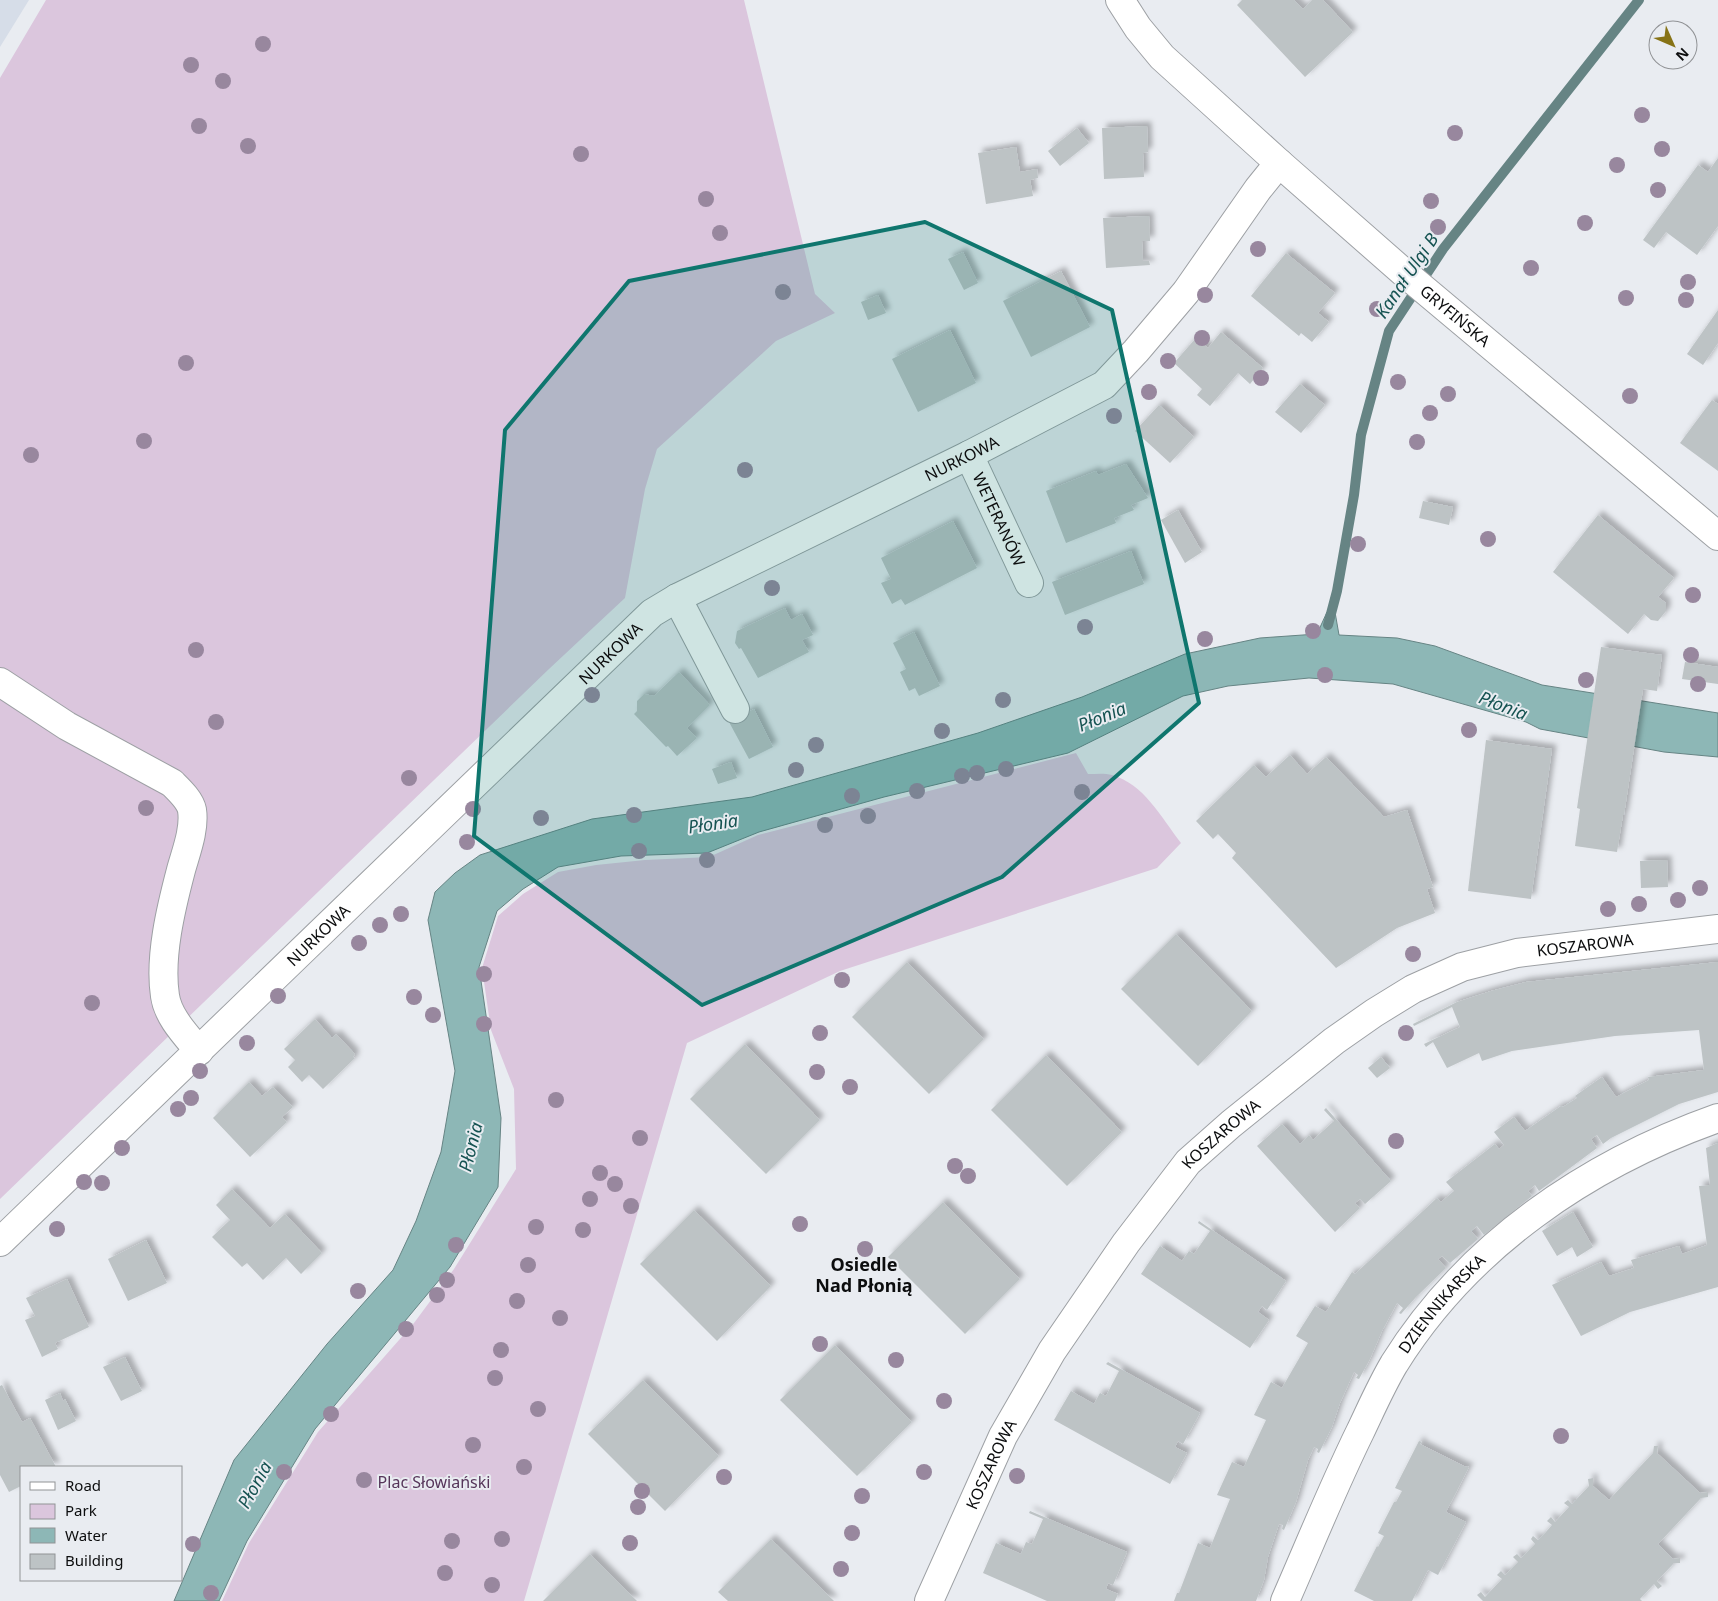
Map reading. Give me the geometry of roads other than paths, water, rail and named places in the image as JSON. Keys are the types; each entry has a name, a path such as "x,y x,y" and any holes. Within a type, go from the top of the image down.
{"street":[{"name":"GRYFIŃSKA","path":"1120,0 1138,28 1162,57 1278,163 1402,271 1718,536"},
{"name":"NURKOWA","path":"0,1242 652,613 677,598 969,455 1104,385 1186,292 1278,163"},
{"name":"WETERANÓW","path":"969,455 1029,583"},
{"path":"677,598 735,709"},
{"path":"0,682 67,726 172,782 192,809 192,827 172,907 164,965 165,997 178,1024 199,1051"},
{"name":"KOSZAROWA","path":"929,1601 1003,1436 1052,1351 1126,1243 1188,1162 1232,1124 1334,1041 1374,1013 1413,989 1462,967 1517,953 1718,930"},
{"name":"DZIENNIKARSKA","path":"1286,1601 1342,1470 1373,1405 1394,1365 1429,1315 1481,1258 1520,1224 1572,1188 1612,1164 1671,1135 1718,1118"}],"water":[{"name":"Płonia","path":"1327,612 1335,612 1339,635 1397,638 1435,646 1542,685 1718,713 1718,757 1664,752 1540,729 1526,722 1393,684 1309,678 1228,686 1183,696 1068,753 884,797 759,832 707,853 621,856 558,867 523,889 497,911 479,967 501,1118 498,1187 450,1267 315,1429 247,1541 219,1601 174,1601 234,1460 327,1344 393,1270 416,1221 441,1152 455,1071 428,920 435,892 455,873 480,855 592,819 752,797 978,733 1082,697 1185,654 1260,638 1317,634"}],"waterway":[{"name":"Kanał Ulgi B","path":"1328,625 1337,591 1354,495 1361,435 1389,331 1443,249 1639,0"}],"district":[{"name":"Osiedle Nad Płonią","path":"864,1275"}],"park label":[{"name":"Plac Słowiański","path":"434,1482"}]}
